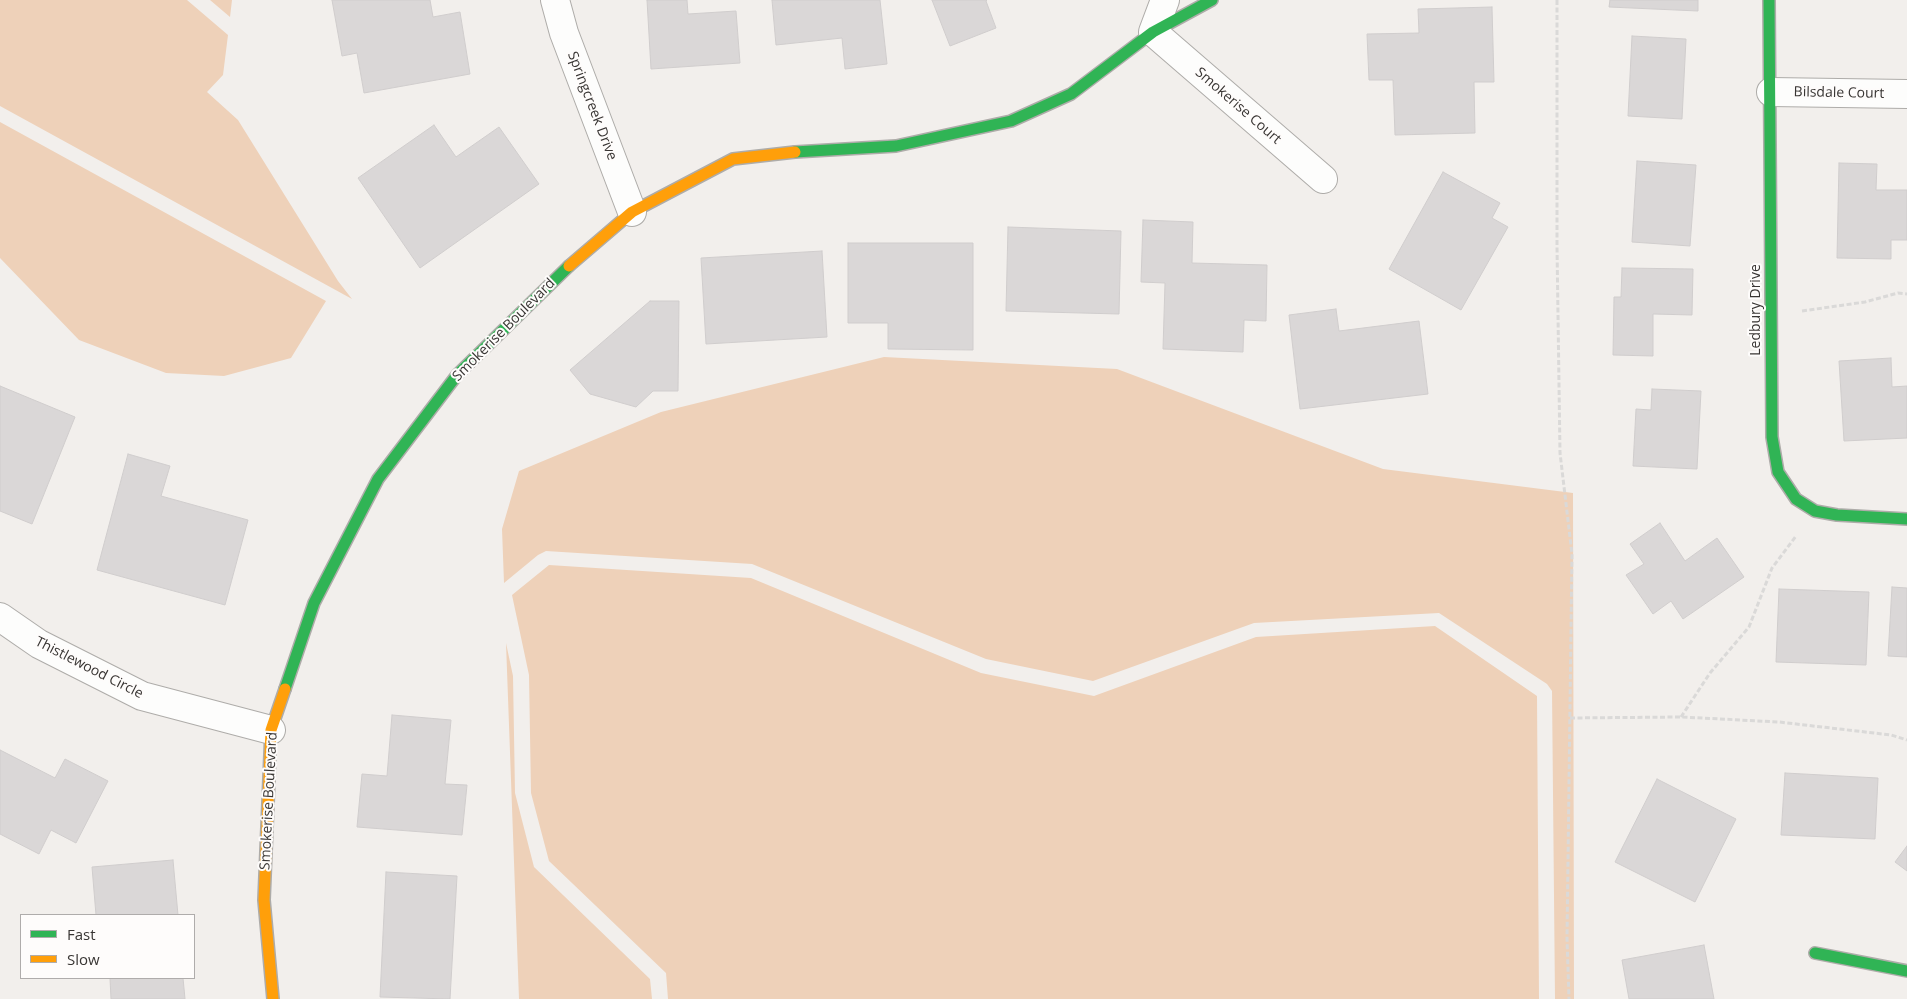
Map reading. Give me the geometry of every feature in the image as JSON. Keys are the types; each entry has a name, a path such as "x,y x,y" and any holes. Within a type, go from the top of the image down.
{"street":[{"name":"Springcreek Drive","path":"555,0 564,33 632,212"},
{"path":"1153,32 1164,0"},
{"name":"Smokerise Boulevard","path":"273,999 264,900 271,730 314,603 378,479 457,375 583,253 632,212 733,159 786,153 896,146 1011,121 1071,94 1153,32 1212,0"},
{"name":"Ledbury Drive","path":"1770,0 1772,437 1778,472 1796,499 1815,511 1837,515 1907,519"},
{"name":"Smokerise Court","path":"1153,32 1324,180"},
{"name":"Bilsdale Court","path":"1771,92 1907,94"},
{"name":"Thistlewood Circle","path":"0,617 40,644 142,696 271,730"},
{"path":"1815,953 1907,971"}],"path":[{"path":"1557,0 1557,246 1560,453 1572,554 1567,938 1569,999"},
{"path":"1771,314 1865,302 1898,293 1907,294"},
{"path":"1681,717 1710,673 1748,627 1772,568 1815,511"},
{"path":"1570,718 1681,717 1779,722 1891,735 1907,740"}],"shaded area":[{"path":"0,0 187,0 228,35 223,75 207,92 238,120 338,281 352,299 0,106"},
{"path":"210,0 232,0 230,17"},
{"path":"0,122 326,301 291,358 224,376 166,373 79,340 0,258"},
{"path":"884,357 1117,369 1383,469 1573,493 1574,999 1555,999 1552,691 1547,684 1439,613 1254,623 1093,681 986,659 752,564 546,551 538,555 504,583 502,529 519,471 661,412"},
{"path":"549,565 751,578 981,673 1094,696 1256,637 1435,626 1537,696 1539,999 668,999 666,973 549,861 531,793 529,675 512,595"},
{"path":"506,643 513,676 515,793 534,867 650,979 652,999 519,999"}],"building":[{"path":"332,0 430,0 433,17 460,12 470,74 364,93 357,53 342,56"},
{"path":"647,0 687,0 688,14 736,11 740,63 651,69"},
{"path":"772,0 880,0 887,64 845,69 842,38 776,45"},
{"path":"932,0 987,0 996,28 950,46"},
{"path":"1610,0 1698,0 1698,11 1609,7"},
{"path":"1492,7 1494,82 1474,82 1475,133 1395,135 1393,80 1369,80 1367,34 1419,33 1418,9"},
{"path":"1632,36 1686,39 1682,119 1628,116"},
{"path":"434,125 456,157 499,127 539,184 420,268 358,178"},
{"path":"1637,161 1696,165 1690,246 1632,242"},
{"path":"1839,163 1877,164 1876,190 1907,190 1907,240 1891,240 1891,259 1837,258"},
{"path":"1443,172 1500,203 1492,218 1508,227 1461,310 1389,269"},
{"path":"1143,220 1193,222 1192,263 1267,265 1266,321 1244,320 1243,352 1163,349 1165,283 1141,282"},
{"path":"1008,227 1121,231 1119,314 1006,311"},
{"path":"848,243 973,243 973,350 888,349 888,323 848,323"},
{"path":"822,251 827,337 706,344 701,258"},
{"path":"1622,268 1693,269 1692,315 1653,314 1653,356 1613,355 1614,297 1621,297"},
{"path":"650,301 679,301 678,391 653,391 636,407 590,394 570,370"},
{"path":"1336,309 1339,331 1419,321 1428,394 1300,409 1289,315"},
{"path":"1891,358 1892,387 1907,386 1907,438 1844,441 1839,361"},
{"path":"0,386 75,417 32,524 0,511"},
{"path":"1652,389 1701,391 1697,469 1633,466 1636,409 1651,410"},
{"path":"128,454 170,466 161,496 248,520 225,605 97,570"},
{"path":"1660,523 1685,561 1717,538 1744,577 1683,619 1671,601 1653,614 1626,575 1644,564 1630,544"},
{"path":"1892,587 1907,588 1907,657 1888,656"},
{"path":"1779,589 1869,592 1866,665 1776,662"},
{"path":"392,715 451,720 445,784 467,785 462,835 357,827 362,774 387,776"},
{"path":"0,750 55,778 65,759 108,781 76,843 51,830 39,854 0,834"},
{"path":"1785,773 1878,778 1875,839 1781,835"},
{"path":"1657,779 1736,819 1695,902 1615,862"},
{"path":"1907,846 1907,871 1895,862"},
{"path":"173,860 178,914 96,914 92,867"},
{"path":"386,872 457,876 450,999 380,997"},
{"path":"1704,945 1714,999 1629,999 1622,960"},
{"path":"110,979 183,979 185,999 111,999"}],"traffic: fast":[{"path":"795,152 896,146 1011,121 1071,94 1153,32 1212,0"},
{"path":"1769,0 1772,437 1778,472 1796,499 1815,511 1837,515 1907,519"},
{"path":"285,689 314,603 378,479 457,375 569,266"},
{"path":"1815,953 1907,971"}],"traffic: slow":[{"path":"569,266 632,212 733,159 795,152"},
{"path":"273,999 264,900 271,730 285,689"}]}
